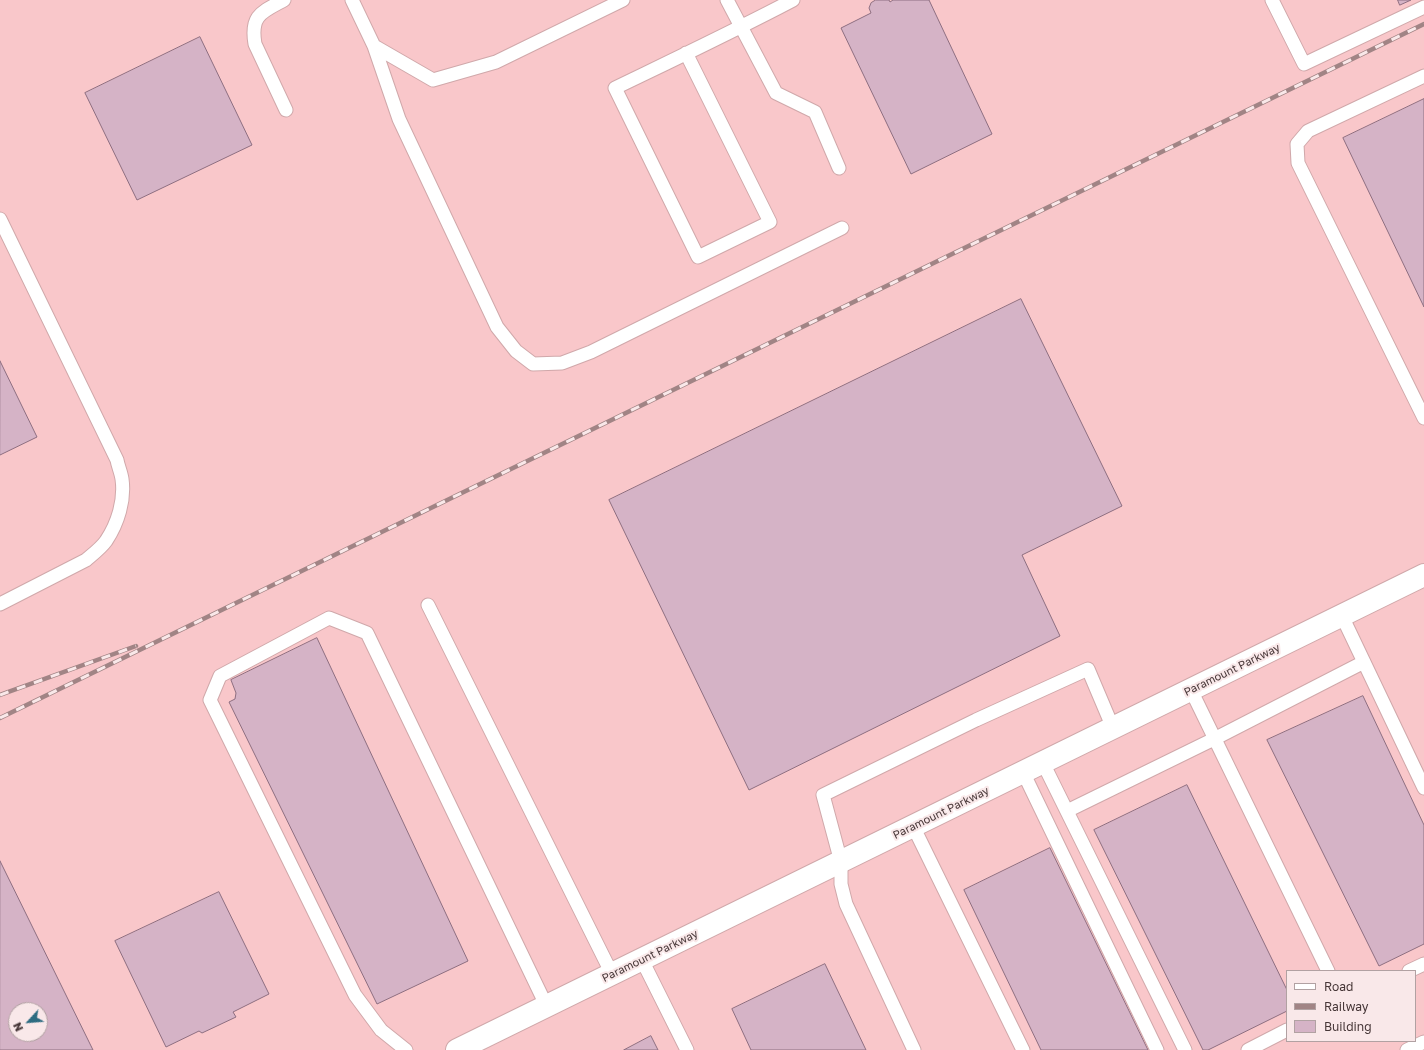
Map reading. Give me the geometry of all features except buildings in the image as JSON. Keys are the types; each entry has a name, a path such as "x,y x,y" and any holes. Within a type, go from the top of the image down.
{"street":[{"name":"Paramount Parkway","path":"457,1050 1424,575"}],"lane":[{"path":"284,0 261,13 255,20 254,34 256,44 286,110"},
{"path":"352,0 374,46 399,119 497,327 516,351 533,364 562,363 591,352 842,228"},
{"path":"374,46 433,80 496,62 623,0"},
{"path":"727,0 776,93 815,112 839,168"},
{"path":"686,53 770,222 698,257 615,88 793,0"},
{"path":"1272,0 1304,64 1424,7"},
{"path":"1424,76 1308,131 1297,144 1298,163 1424,418"},
{"path":"0,219 117,460 122,479 120,513 106,541 98,550 86,560 0,604"},
{"path":"428,605 612,974"},
{"path":"1342,616 1424,788"},
{"path":"406,1050 381,1030 355,996 210,700 220,676 329,618 367,633 547,1007"},
{"path":"1067,811 1214,739 1364,662"},
{"path":"914,1050 846,904 841,884 841,862 823,796 969,723 1088,669 1113,728"},
{"path":"1191,690 1328,970"},
{"path":"1043,763 1186,1050"},
{"path":"1023,772 1157,1050"},
{"path":"913,826 1023,1050"},
{"path":"642,960 686,1050"},
{"path":"1411,970 1424,964"},
{"path":"1248,1050 1286,1031"},
{"path":"1407,1050 1424,1042"}],"shaded area":[{"path":"0,0 1424,0 1424,1050 0,1050"}],"railway":[{"path":"0,718 1424,24"},
{"path":"0,695 136,646"}]}
